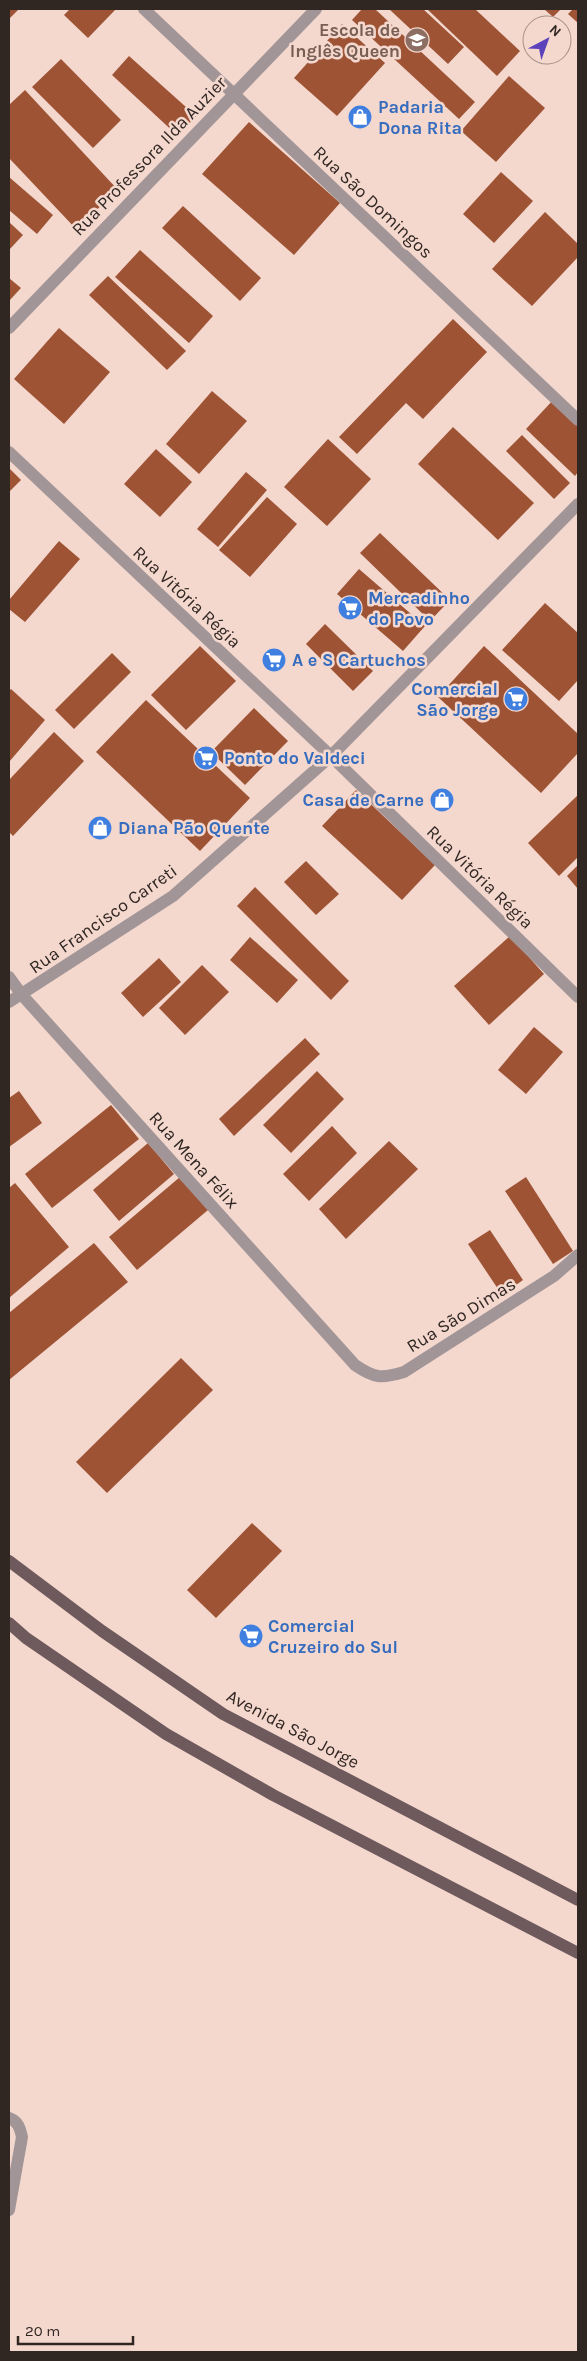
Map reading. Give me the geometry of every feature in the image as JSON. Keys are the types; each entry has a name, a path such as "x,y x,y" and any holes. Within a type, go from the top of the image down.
{"main road":[{"name":"Avenida São Jorge","path":"9,1561 102,1631 223,1714 578,1900"},
{"path":"9,1623 26,1638 174,1739 273,1795 578,1954"}],"street":[{"name":"Rua São Domingos","path":"144,9 578,420"},
{"name":"Rua Professora Ilda Auzier","path":"9,328 233,93 316,9"},
{"name":"Rua Vitória Régia","path":"9,452 331,756 578,997"},
{"name":"Rua Francisco Carreti","path":"9,1002 173,896 331,756 578,504"},
{"name":"Rua Mena Félix","path":"9,976 22,995 355,1365"},
{"name":"Rua São Dimas","path":"355,1365 371,1376 387,1377 404,1372 554,1276 578,1255"},
{"path":"9,2118 20,2126 21,2145 9,2210"}],"building":[{"path":"9,9 19,9 9,19"},
{"path":"70,9 116,9 88,38 64,15"},
{"path":"362,9 375,9 475,102 459,119 352,20"},
{"path":"389,9 423,9 464,47 448,64"},
{"path":"427,9 475,9 520,51 497,76"},
{"path":"544,9 561,9 555,15 551,15"},
{"path":"573,9 578,9 578,23 572,18 572,15 568,14"},
{"path":"342,24 385,63 337,116 294,78"},
{"path":"129,56 196,116 178,136 112,75"},
{"path":"61,59 121,120 93,148 32,87"},
{"path":"509,76 545,108 496,162 461,131"},
{"path":"25,90 118,190 76,229 9,158 9,105"},
{"path":"249,122 340,203 294,255 202,174"},
{"path":"501,172 533,201 494,243 463,214"},
{"path":"9,177 53,215 37,234 9,210"},
{"path":"183,206 261,278 240,301 162,228"},
{"path":"545,212 578,244 578,257 532,306 492,269"},
{"path":"9,222 23,235 9,250"},
{"path":"140,250 213,316 189,343 115,277"},
{"path":"108,276 186,351 167,370 89,295"},
{"path":"9,278 21,288 9,301"},
{"path":"453,319 487,352 423,419 406,403 357,454 339,437"},
{"path":"59,328 110,372 64,424 14,379"},
{"path":"212,391 247,421 199,474 166,444"},
{"path":"555,398 578,421 578,472 575,476 526,429"},
{"path":"453,427 534,503 498,540 418,464"},
{"path":"522,435 570,483 554,499 506,451"},
{"path":"328,439 371,479 327,526 284,487"},
{"path":"156,449 192,482 160,517 124,484"},
{"path":"9,468 21,480 9,492"},
{"path":"246,472 267,490 218,547 197,529"},
{"path":"267,497 297,524 250,577 219,550"},
{"path":"380,533 450,600 430,621 360,553"},
{"path":"59,541 80,559 25,622 9,609 9,600"},
{"path":"359,569 425,626 403,651 337,594"},
{"path":"545,603 578,633 578,680 559,701 502,650"},
{"path":"325,624 373,671 353,691 306,644"},
{"path":"200,646 236,681 186,730 151,695"},
{"path":"484,646 578,734 578,753 541,793 438,697"},
{"path":"112,653 131,672 74,729 55,710"},
{"path":"11,689 45,720 9,762 9,691"},
{"path":"146,700 250,798 200,851 96,752"},
{"path":"254,708 288,741 245,785 211,752"},
{"path":"54,732 84,761 13,836 9,832 9,780"},
{"path":"356,790 435,865 402,900 322,826"},
{"path":"578,795 578,857 559,876 528,843"},
{"path":"306,861 339,894 316,915 284,882"},
{"path":"578,865 578,889 567,876"},
{"path":"255,887 349,981 331,1000 237,906"},
{"path":"510,936 544,974 489,1025 454,986"},
{"path":"250,937 298,980 277,1003 230,960"},
{"path":"159,958 181,982 143,1017 121,993"},
{"path":"202,965 229,992 185,1035 159,1008"},
{"path":"534,1027 563,1052 526,1094 498,1070"},
{"path":"305,1038 320,1054 234,1136 219,1119"},
{"path":"317,1071 344,1099 291,1153 263,1125"},
{"path":"19,1091 42,1123 9,1147 9,1098"},
{"path":"111,1105 139,1139 52,1208 25,1174"},
{"path":"332,1126 357,1153 309,1201 283,1174"},
{"path":"389,1141 418,1169 346,1239 319,1209"},
{"path":"148,1143 174,1174 119,1221 93,1190"},
{"path":"180,1177 208,1210 137,1270 109,1237"},
{"path":"526,1177 573,1251 553,1264 505,1191"},
{"path":"15,1183 69,1247 9,1298 9,1188"},
{"path":"490,1230 523,1280 502,1295 468,1244"},
{"path":"94,1243 128,1282 9,1380 9,1313"},
{"path":"181,1358 213,1390 107,1493 76,1462"},
{"path":"252,1523 282,1551 216,1618 187,1590"}],"place":[{"name":"Escola de Inglês Queen","path":"417,40"},
{"name":"Padaria Dona Rita","path":"360,117"},
{"name":"Mercadinho do Povo","path":"350,608"},
{"name":"A e S Cartuchos","path":"274,660"},
{"name":"Comercial São Jorge","path":"516,699"},
{"name":"Ponto do Valdeci","path":"206,758"},
{"name":"Casa de Carne","path":"442,800"},
{"name":"Diana Pão Quente","path":"100,828"},
{"name":"Comercial Cruzeiro do Sul","path":"251,1636"}]}
